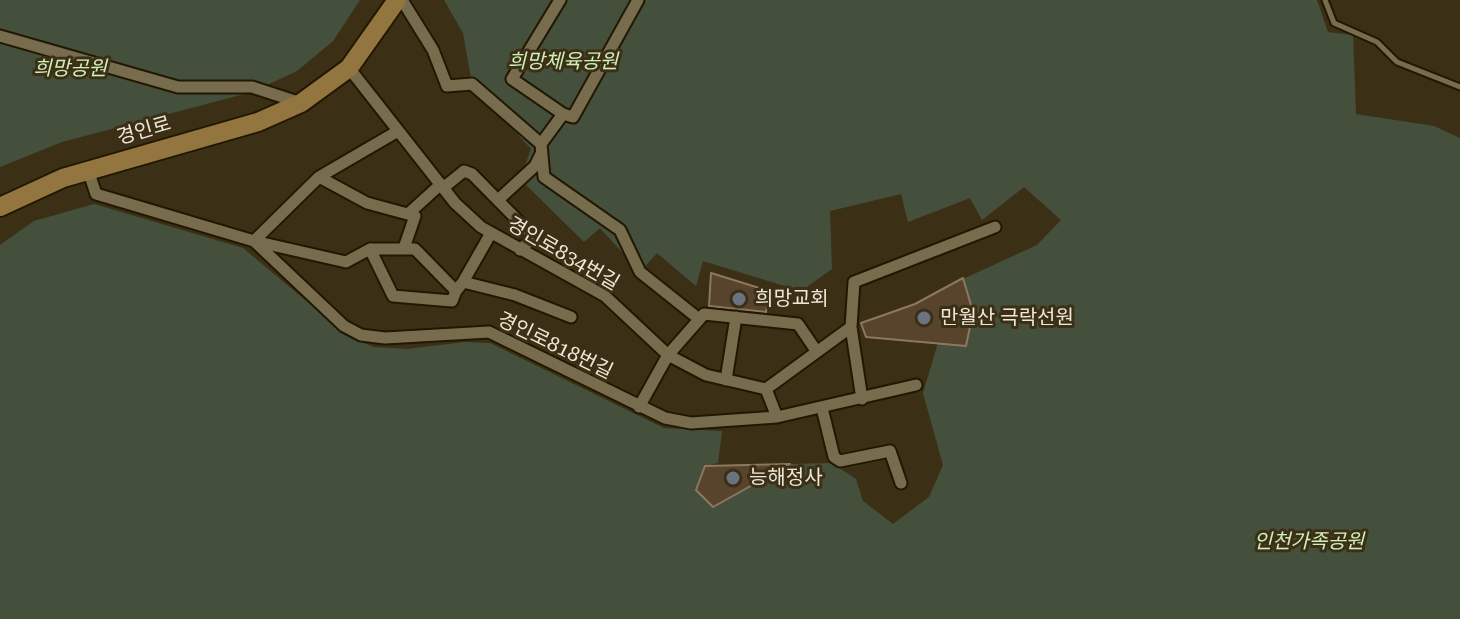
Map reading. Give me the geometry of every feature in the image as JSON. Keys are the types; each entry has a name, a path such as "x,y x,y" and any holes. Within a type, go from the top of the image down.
{"main road":[{"name":"경인로","path":"0,207 39,186 258,122 301,103 349,68 400,0"}],"street":[{"path":"400,0 433,50 447,86 472,84 541,149 544,177 620,230 640,272 699,319"},
{"path":"560,0 512,79 563,114 573,117 638,0"},
{"name":"경인로","path":"0,36 178,87 252,87 301,103"},
{"name":"경인로834번길","path":"349,68 442,186 491,233 605,296 668,355 706,375 766,389"},
{"path":"498,200 535,166 541,149 563,114"},
{"path":"254,241 319,177 398,131"},
{"name":"경인로818번길","path":"88,170 96,194 254,241 346,262 370,249 404,248"},
{"path":"408,214 464,171 472,174 534,237 520,250"},
{"path":"319,177 367,203 415,216 404,248 415,249 459,286 491,233"},
{"path":"862,399 851,327 854,282 995,227"},
{"name":"경인로818번길","path":"254,241 344,326 361,335 385,338 489,332 665,418 691,423 777,417 916,385"},
{"name":"경인로818번길","path":"370,249 393,296 452,301 459,286 515,295 571,317"},
{"path":"639,407 668,355 704,314 798,324 817,352"},
{"path":"726,380 736,317"},
{"path":"777,417 766,389 851,327"},
{"path":"822,408 834,457 840,461 890,451 901,483"}],"lane":[{"path":"1325,0 1334,23 1377,42 1397,62 1460,87"}],"green space":[{"name":"희망공원","path":"0,0 360,0 333,41 297,71 252,92 62,142 0,167"},
{"path":"444,0 1317,0 1328,32 1353,35 1356,114 1434,126 1460,138 1460,619 0,619 0,245 34,221 94,204 243,248 347,335 373,347 407,349 465,342 490,343 664,428 722,431 718,463 705,466 696,490 713,506 790,464 832,463 856,479 863,501 893,524 929,497 943,465 923,393 938,343 966,346 973,312 963,279 1037,245 1061,220 1024,187 982,220 970,198 908,222 901,194 830,211 832,269 801,291 703,261 696,286 657,253 640,272 600,228 584,242 520,179 531,149 472,84 463,33"}],"building":[{"name":"희망교회","path":"711,273 769,291 766,312 709,306"},
{"name":"만월산 극락선원","path":"963,278 973,312 966,346 866,337 861,323 915,304"},
{"name":"능해정사","path":"790,464 713,507 696,490 705,466"}],"place":[{"name":"희망교회","path":"739,299"},
{"name":"만월산 극락선원","path":"924,318"},
{"name":"능해정사","path":"733,478"}],"park label":[{"name":"희망체육공원","path":"563,62"},
{"name":"인천가족공원","path":"1309,542"}]}
